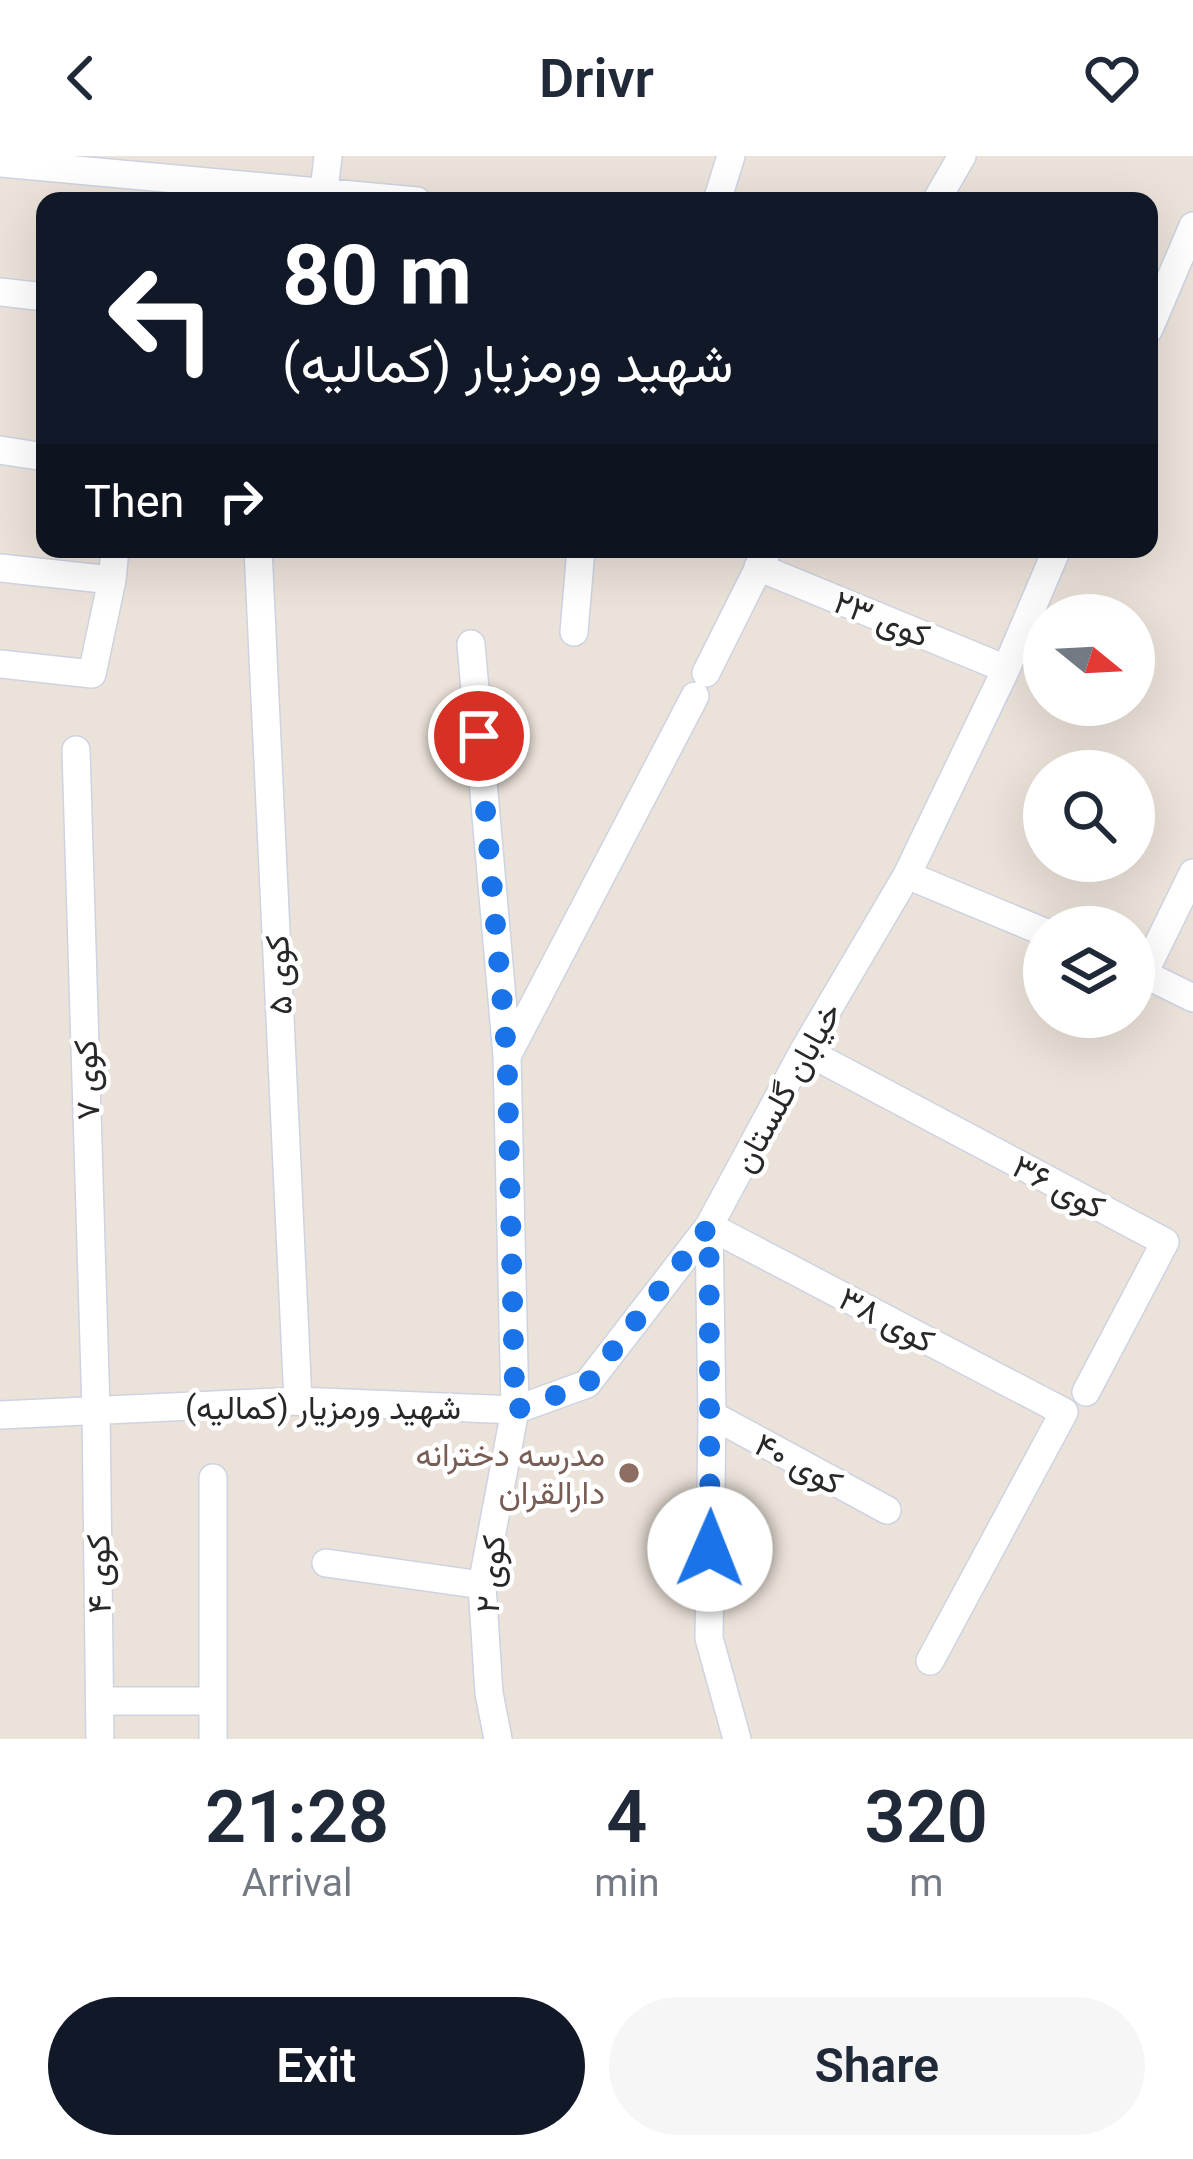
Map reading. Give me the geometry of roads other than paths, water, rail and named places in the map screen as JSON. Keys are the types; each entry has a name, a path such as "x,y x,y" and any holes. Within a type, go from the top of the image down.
{"street":[{"path":"324,191 328,156"},
{"path":"720,192 730,156"},
{"path":"941,192 962,156"},
{"path":"0,163 330,192"},
{"path":"1158,308 1192,229"},
{"path":"0,292 36,296"},
{"path":"0,450 36,456"},
{"path":"0,664 92,674 114,558"},
{"name":"کوی ۵","path":"258,558 298,1401"},
{"path":"574,632 580,558"},
{"path":"507,1056 763,558"},
{"name":"کوی ۲۳","path":"763,558 1006,670"},
{"name":"خیابان گلستان","path":"737,1739 709,1638 709,1226 907,875 1006,670 1053,558"},
{"path":"0,568 112,580"},
{"name":"کوی ۲","path":"471,644 507,1056 515,1410 482,1585 489,1694 498,1739"},
{"name":"کوی ۷","path":"76,750 96,1409"},
{"path":"1155,942 1193,873"},
{"path":"907,875 1023,923"},
{"path":"1155,979 1193,998"},
{"name":"کوی ۳۶","path":"805,1050 1165,1242 1086,1391"},
{"name":"شهید ورمزیار (کمالیه)","path":"0,1415 298,1401 515,1410 587,1384 709,1226"},
{"name":"کوی ۳۸","path":"709,1226 1064,1412 930,1661"},
{"name":"کوی ۴","path":"96,1409 100,1739"},
{"name":"کوی ۴۰","path":"712,1415 887,1510"},
{"path":"213,1478 213,1739"},
{"path":"326,1563 482,1585"},
{"path":"100,1701 213,1701"}],"place":[{"name":"مدرسه دخترانه دارالقران","path":"629,1473"}]}
